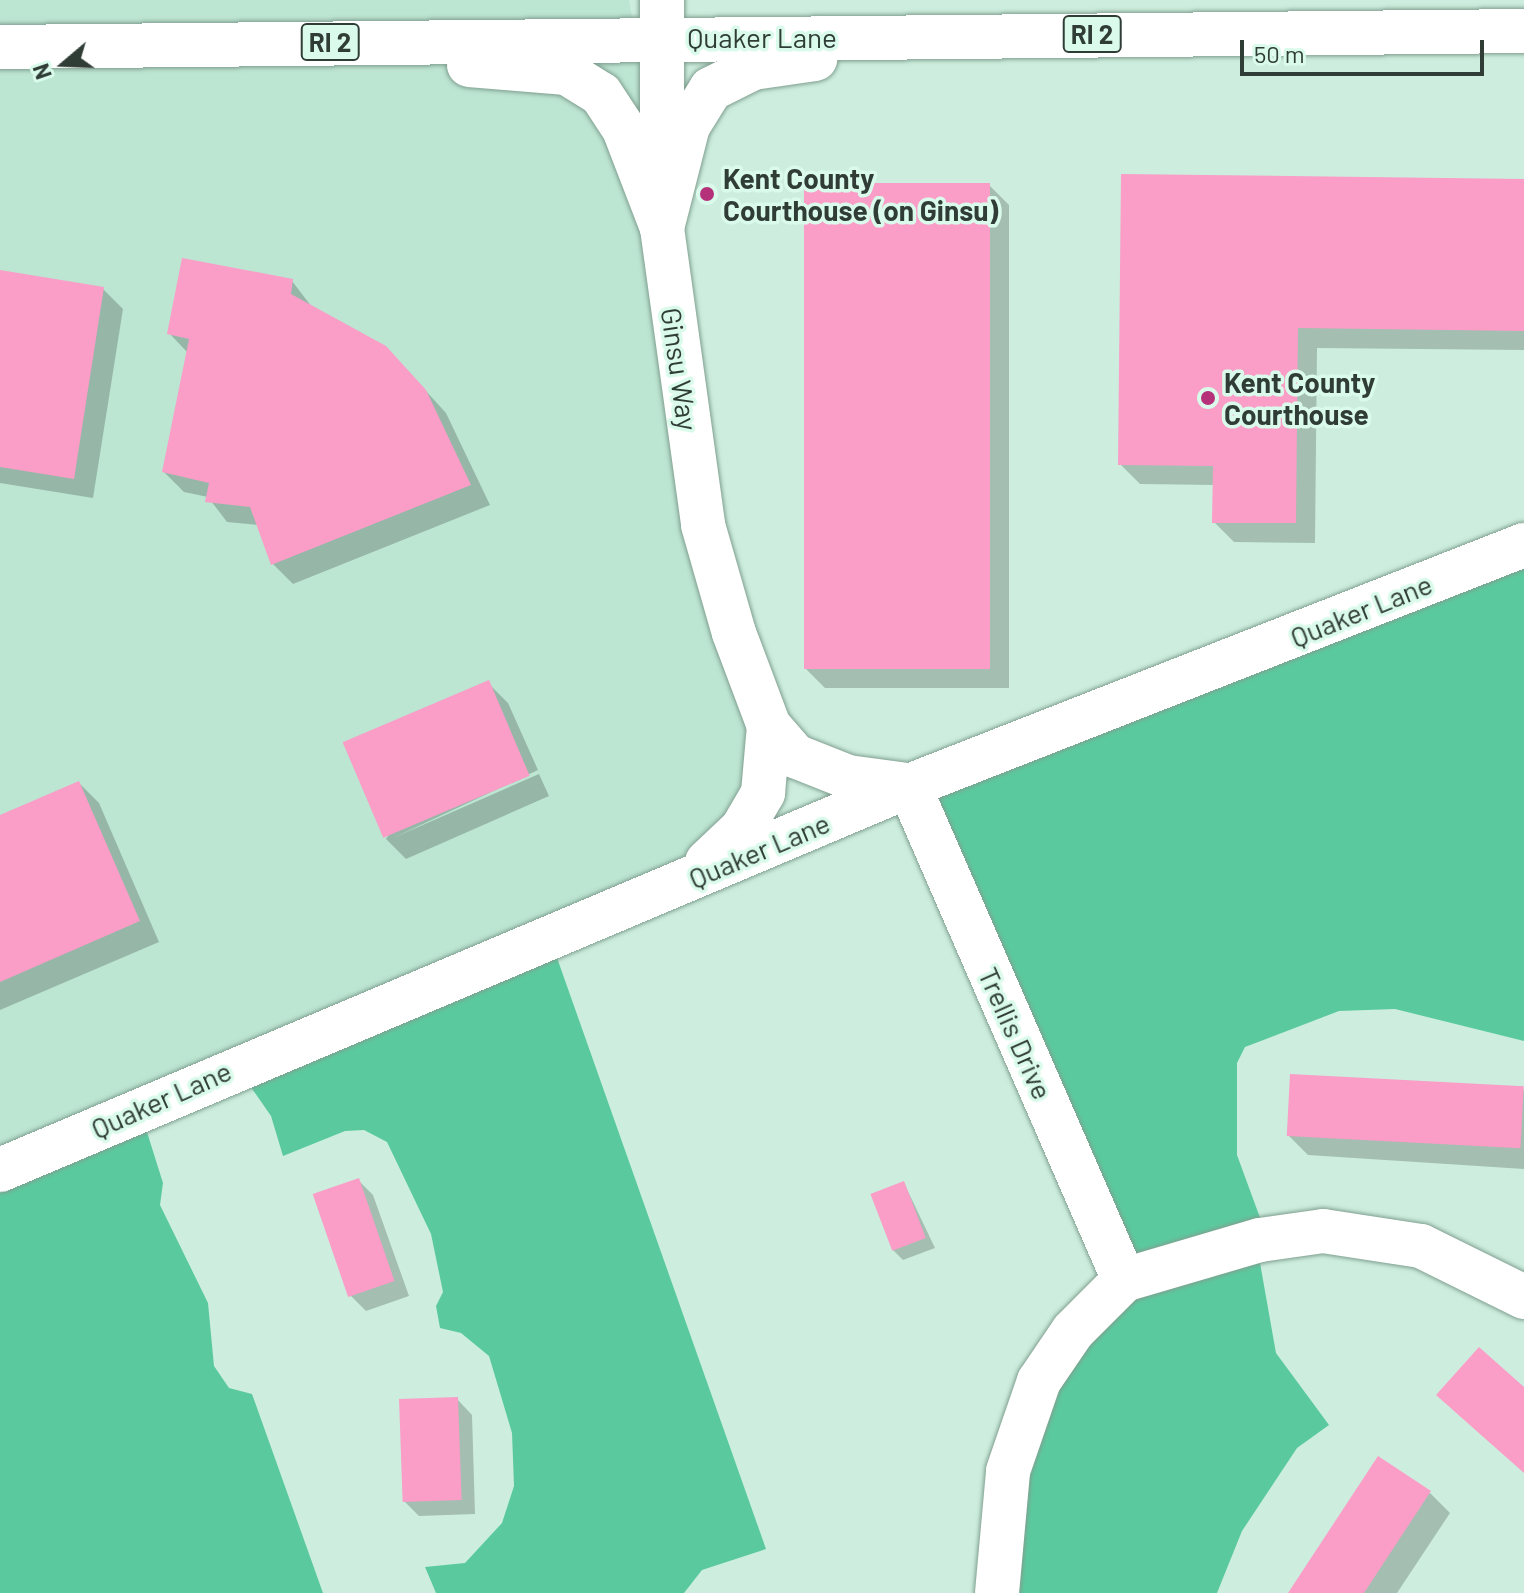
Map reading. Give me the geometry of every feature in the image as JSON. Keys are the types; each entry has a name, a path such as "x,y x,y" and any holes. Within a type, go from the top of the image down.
{"street":[{"name":"Quaker Lane","path":"0,47 195,43 661,19 962,35 1524,31"},
{"name":"Ginsu Way","path":"661,19 662,228 703,525 769,726 763,793 751,817 724,850 675,886"},
{"path":"662,228 688,126 711,89 753,68 962,35"},
{"path":"195,43 567,73 601,94 624,129 662,228"},
{"name":"Quaker Lane","path":"0,1170 412,990 675,886 909,786 1524,545"},
{"name":"Ginsu Way","path":"769,726 816,769 909,786"},
{"name":"Trellis Drive","path":"909,786 1124,1280"},
{"path":"997,1593 1008,1471 1039,1381 1073,1331 1124,1280 1260,1240 1323,1231 1421,1246 1524,1297"}],"shaded area":[{"path":"0,0 629,0 665,202 658,208 769,740 709,854 0,1169"}],"green space":[{"path":"1524,543 1524,1041 1395,1009 1339,1011 1245,1047 1237,1063 1237,1155 1266,1234 1257,1246 1276,1353 1329,1425 1297,1448 1242,1531 1217,1593 994,1593 1002,1486 1115,1284 926,779"},
{"path":"550,938 766,1549 702,1570 684,1593 436,1593 425,1567 465,1563 502,1523 514,1486 512,1433 489,1356 461,1333 440,1328 436,1306 443,1292 431,1234 387,1142 364,1130 345,1131 283,1156 271,1116 239,1070"},
{"path":"141,1113 163,1183 160,1205 208,1303 214,1366 229,1388 252,1394 323,1593 0,1593 0,1169"}],"building":[{"name":"Kent County Courthouse","path":"1121,174 1524,179 1524,331 1298,328 1296,523 1212,523 1213,466 1118,465"},
{"path":"804,183 990,183 990,669 804,669"},
{"path":"182,258 293,279 291,294 386,346 426,390 471,485 271,565 250,507 205,502 209,483 162,472 189,339 167,334"},
{"path":"0,270 104,287 74,479 0,467"},
{"path":"489,680 530,776 383,838 343,742"},
{"path":"79,781 140,921 0,982 0,815"},
{"path":"1290,1074 1524,1086 1520,1148 1287,1136"},
{"path":"359,1178 394,1281 348,1297 313,1194"},
{"path":"904,1181 926,1238 892,1251 870,1194"},
{"path":"1479,1347 1524,1387 1524,1473 1436,1395"},
{"path":"458,1397 462,1500 403,1502 399,1399"},
{"path":"1378,1456 1431,1491 1364,1593 1288,1593"}],"place":[{"name":"Kent County Courthouse (on Ginsu)","path":"707,194"},
{"name":"Kent County Courthouse","path":"1208,398"}]}
